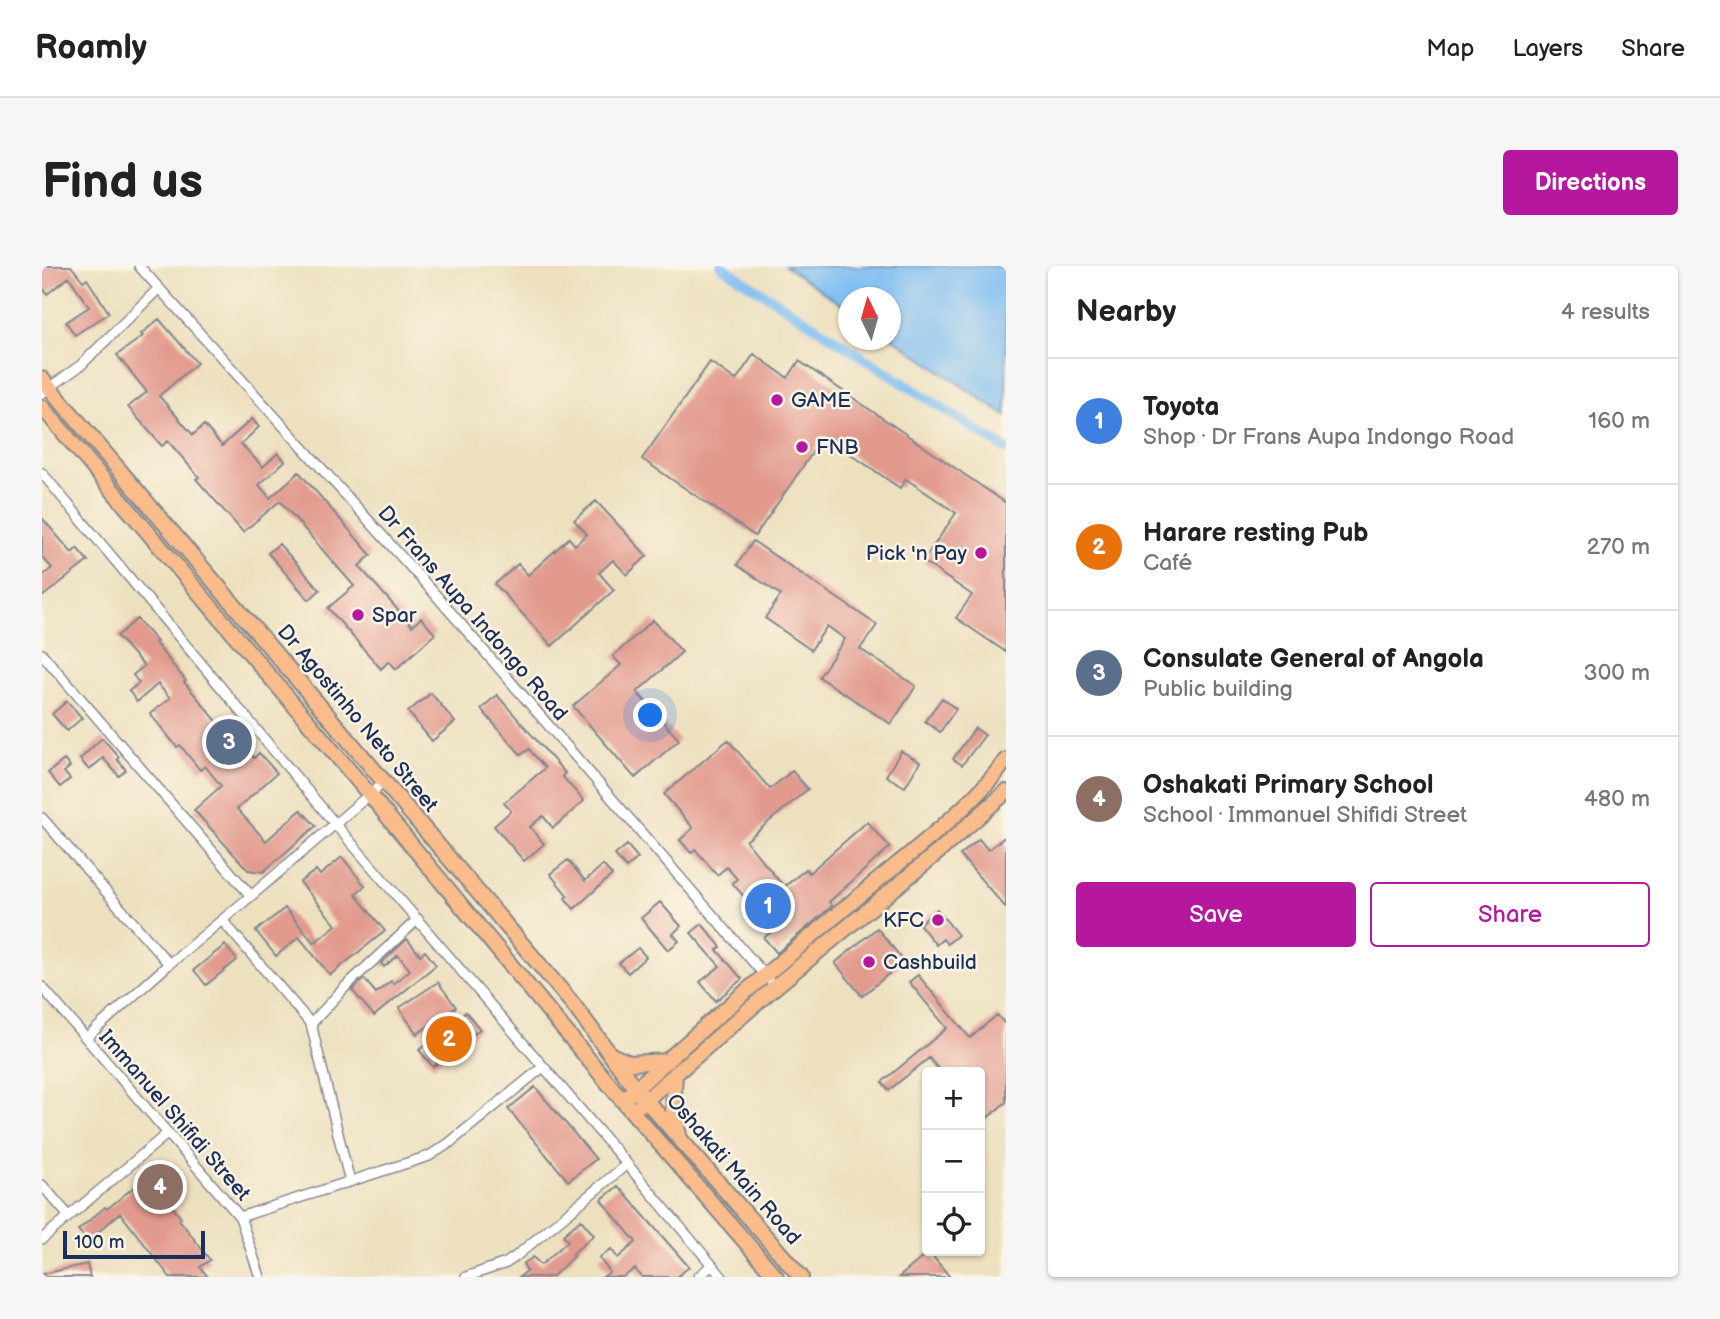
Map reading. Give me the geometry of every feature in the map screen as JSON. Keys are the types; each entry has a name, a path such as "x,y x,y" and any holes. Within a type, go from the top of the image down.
{"main road":[{"name":"Dr Agostinho Neto Street","path":"44,387 572,1003 641,1094"},
{"name":"Dr Agostinho Neto Street","path":"42,407 370,794 628,1106"},
{"path":"628,1106 994,778 1006,760"},
{"path":"770,981 937,853 1006,792"},
{"path":"610,1055 630,1063 671,1068"},
{"path":"671,1068 673,1111 680,1139"},
{"name":"Oshakati Main Road","path":"641,1094 801,1277"},
{"name":"Oshakati Main Road","path":"628,1106 776,1277"}],"street":[{"name":"Dr Frans Aupa Indongo Road","path":"139,266 435,593 770,981"},
{"path":"44,387 81,365 159,288"},
{"path":"42,473 336,825 722,1277"},
{"path":"42,654 251,896"},
{"path":"86,1038 384,782"},
{"path":"42,818 169,964"},
{"path":"312,1024 345,987 418,919"},
{"path":"222,920 312,1024 349,1182"},
{"name":"Immanuel Shifidi Street","path":"42,987 240,1217 260,1277"},
{"path":"240,1217 439,1151 543,1067"},
{"path":"42,1239 168,1133"},
{"path":"466,1277 506,1263 515,1257 628,1164"},
{"path":"42,1185 68,1215"},
{"path":"698,1277 712,1265"}],"water":[{"path":"785,266 1006,266 1006,416 901,344 901,287 838,287 838,302"}],"building":[{"path":"42,266 71,266 83,281 87,279 109,313 75,335 66,322 89,307 69,277 47,294 42,287"},
{"path":"159,319 197,363 159,396 193,435 204,425 222,446 252,419 259,427 241,444 263,467 278,453 285,461 259,485 270,498 299,472 371,555 359,566 412,626 421,618 435,634 396,669 389,661 381,669 328,608 354,586 280,501 243,532 196,479 199,477 168,441 162,446 128,407 147,392 117,355 143,336 141,334"},
{"path":"754,354 788,378 799,361 1006,503 1006,652 956,618 972,595 923,561 956,513 906,479 900,488 824,436 755,536 642,459 710,362 736,380"},
{"path":"596,501 647,556 627,575 613,560 599,573 614,590 552,646 495,584 518,564 528,575 569,538 575,545 587,534 574,520"},
{"path":"42,518 72,553 77,548 88,561 42,597 42,576 52,568 42,557"},
{"path":"753,541 877,625 860,649 916,686 891,724 819,677 845,639 827,626 811,650 765,618 781,595 737,565"},
{"path":"279,544 320,590 309,600 268,553"},
{"path":"137,619 220,725 224,722 254,758 259,753 277,773 237,809 266,841 301,810 316,826 263,872 248,870 194,810 221,786 205,766 200,770 180,745 177,747 150,714 170,698 158,684 137,702 129,691 139,683 133,675 144,666 117,636"},
{"path":"653,620 682,652 637,692 679,740 635,778 573,706 621,665 613,656"},
{"path":"431,693 455,722 432,741 408,712"},
{"path":"497,695 565,773 562,776 584,801 553,828 543,816 530,827 544,844 524,861 494,826 511,811 504,803 545,768 529,749 521,755 481,709"},
{"path":"942,698 956,709 940,732 925,721"},
{"path":"67,701 82,718 67,731 52,714"},
{"path":"975,728 985,735 962,765 953,759"},
{"path":"102,738 119,757 117,759 126,770 119,776 103,758 89,770 80,759"},
{"path":"728,740 770,789 792,771 808,789 746,841 784,887 806,869 809,873 867,822 890,847 829,902 832,906 777,953 764,938 773,930 732,883 737,879 727,867 717,875 695,849 691,853 680,840 693,828 664,794"},
{"path":"901,751 920,762 905,787 886,776"},
{"path":"64,760 70,767 64,772 70,779 60,787 48,773"},
{"path":"1006,836 1006,908 960,855 979,839 988,850"},
{"path":"627,845 638,858 626,868 615,855"},
{"path":"342,857 365,886 355,894 385,931 330,975 299,937 276,956 256,931 285,908 314,943 336,925 300,882 316,870 320,875"},
{"path":"568,860 585,881 603,865 612,875 574,909 565,898 568,896 550,874"},
{"path":"660,902 681,926 673,934 679,941 668,950 641,918"},
{"path":"937,909 958,935 947,944 943,939 936,945 919,924"},
{"path":"702,924 721,947 717,950 742,979 716,1001 700,982 720,966 691,933"},
{"name":"Cashbuild","path":"877,928 904,961 862,996 835,963"},
{"path":"407,939 420,955 425,951 436,965 374,1016 352,990 364,979 376,993 410,970 398,955 384,967 381,963"},
{"path":"225,945 237,960 206,985 194,970"},
{"path":"638,948 646,957 628,973 619,963"},
{"path":"918,975 970,1038 997,1015 1006,1025 1006,1102 985,1120 985,1067 937,1067 929,1058 889,1090 882,1082 947,1028 909,982"},
{"path":"438,982 456,1007 417,1034 399,1008"},
{"path":"466,1012 480,1029 433,1067 419,1050"},
{"path":"535,1087 596,1159 568,1181 508,1109"},
{"path":"145,1178 159,1194 161,1192 210,1260 200,1267 208,1277 170,1277 120,1213 88,1241 78,1230"},
{"path":"618,1186 689,1267 677,1277 642,1277 635,1269 623,1277 603,1277 610,1272 599,1258 611,1249 618,1258 636,1242 601,1200"},
{"path":"581,1220 594,1235 572,1254 574,1256 552,1277 519,1277 527,1271 523,1264 533,1257 541,1265 568,1241 563,1235"},
{"path":"924,1256 932,1256 950,1277 899,1277"},
{"path":"87,1264 90,1277 43,1277 43,1274"}],"waterway":[{"path":"721,266 1006,449"}],"place":[{"name":"GAME","path":"777,400"},
{"name":"FNB","path":"802,447"},
{"name":"Pick 'n Pay","path":"981,553"},
{"name":"Spar","path":"358,615"},
{"name":"Consulate General of Angola","path":"229,742"},
{"name":"Toyota","path":"768,906"},
{"name":"KFC","path":"938,920"},
{"name":"Cashbuild","path":"869,962"},
{"name":"Harare resting Pub","path":"449,1039"},
{"name":"Oshakati Primary School","path":"160,1187"}]}
